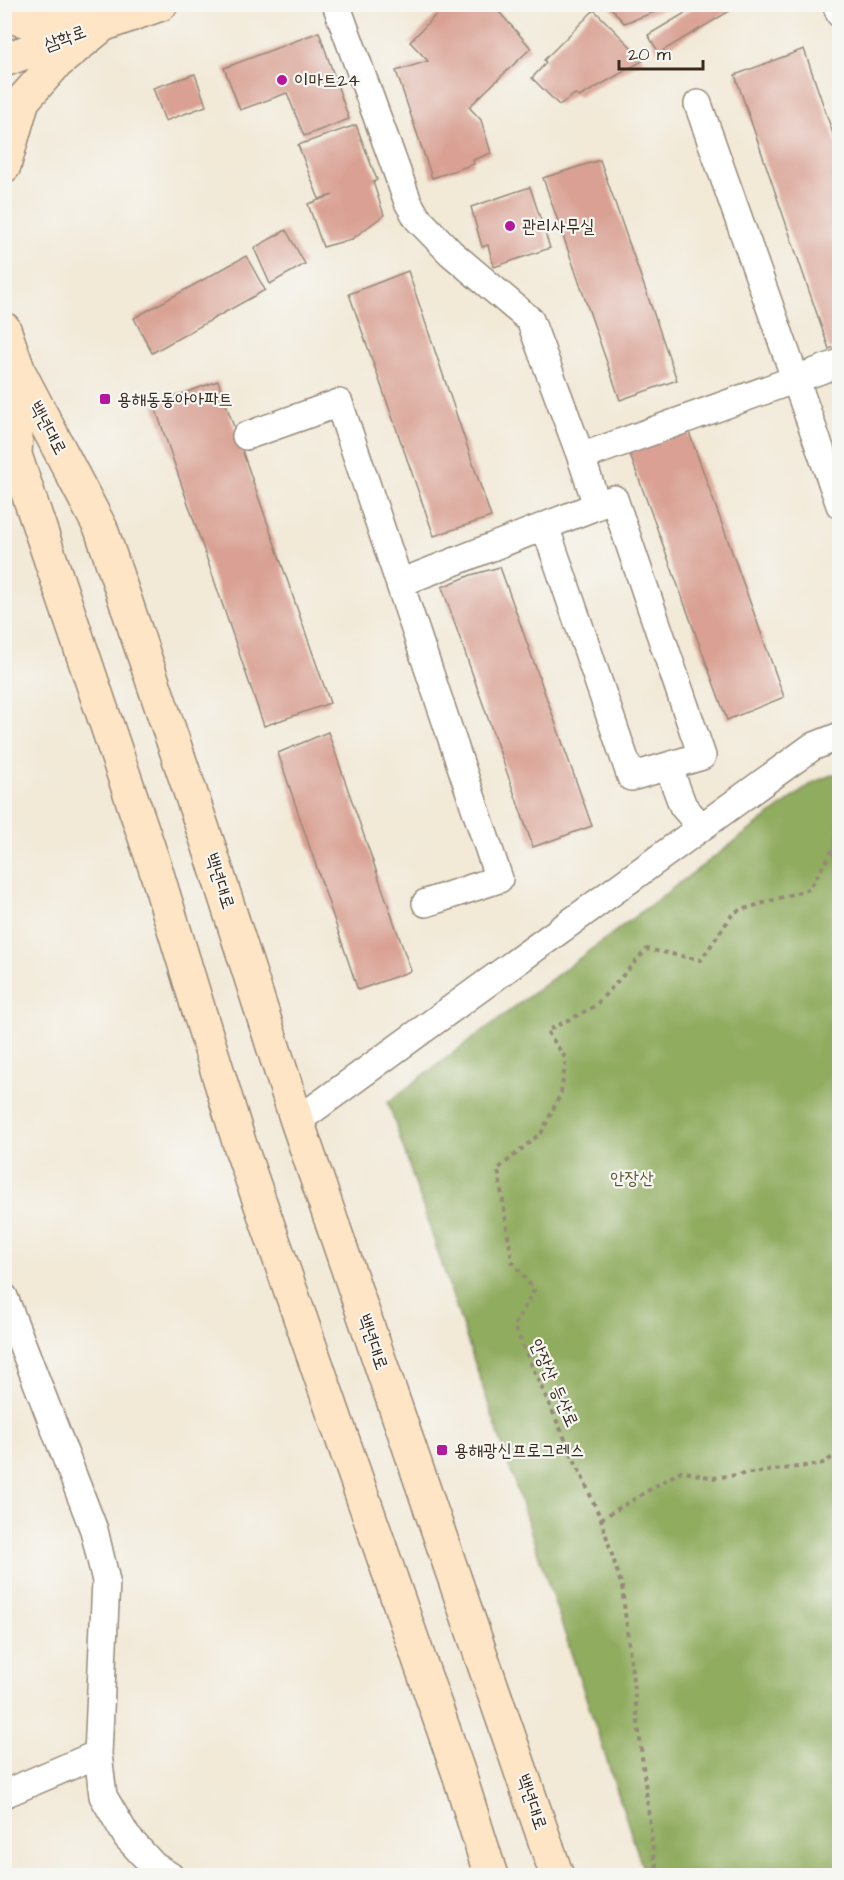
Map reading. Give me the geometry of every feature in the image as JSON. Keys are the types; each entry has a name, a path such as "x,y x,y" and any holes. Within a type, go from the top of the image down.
{"street":[{"name":"삼학로","path":"4,60 160,4"},
{"path":"336,4 408,202 417,218 451,253 530,320 597,505"},
{"path":"837,4 840,14"},
{"path":"4,15 28,21 105,23"},
{"path":"4,166 23,100 56,64 105,23"},
{"path":"698,104 840,505"},
{"path":"4,329 19,372"},
{"path":"581,457 840,363"},
{"name":"백년대로","path":"19,372 10,458 155,867 240,1145 459,1774 491,1875"},
{"name":"백년대로","path":"19,372 101,529 209,847 297,1121 557,1875"},
{"path":"246,436 339,403 499,879 426,903"},
{"path":"400,583 597,505 614,499 702,756 631,777 545,526"},
{"path":"297,1121 812,747 840,736"},
{"path":"668,766 683,806 701,827"},
{"path":"4,1297 94,1530 106,1581 98,1754 103,1796 127,1837 154,1866 170,1875"},
{"path":"4,1794 98,1754"}],"path":[{"name":"안장산 등산로","path":"660,1875 654,1859 622,1587 601,1519 513,1326 534,1290 512,1261 498,1169 542,1132 561,1093 566,1059 547,1031 595,1006 647,949 701,960 735,912 809,889 840,838"},
{"path":"601,1519 681,1471 713,1478 821,1464 840,1452"}],"green space":[{"name":"안장산","path":"839,772 839,1875 645,1875 388,1102 814,782"}],"building":[{"path":"446,4 492,4 531,48 469,107 481,120 491,153 473,160 474,164 432,178 396,71 428,61 410,42"},
{"path":"608,4 675,4 675,5 624,23"},
{"path":"700,4 730,4 733,9 659,53 648,35"},
{"path":"594,10 644,60 579,97 575,94 559,105 532,78 546,63 544,60"},
{"name":"이마트24","path":"319,32 349,119 304,136 287,93 240,110 224,68"},
{"path":"804,49 840,154 840,345 829,349 735,75"},
{"path":"195,74 206,106 165,121 153,88"},
{"path":"356,125 377,180 373,182 384,215 352,239 323,247 308,204 333,195 319,199 298,145"},
{"path":"600,160 677,380 620,400 543,178"},
{"name":"관리사무실","path":"530,187 550,248 494,267 488,245 482,247 471,207"},
{"path":"286,230 305,264 270,284 254,248"},
{"path":"246,256 265,290 152,353 134,318"},
{"path":"408,271 491,517 434,536 349,294"},
{"path":"218,381 330,703 264,726 154,404"},
{"path":"689,432 784,697 727,720 629,452"},
{"path":"500,567 592,826 533,847 442,587 471,575"},
{"path":"328,732 411,971 358,990 278,753"}],"place":[{"name":"이마트24","path":"282,80"},
{"name":"관리사무실","path":"510,226"},
{"name":"용해동동아아파트","path":"105,399"},
{"name":"용해광신프로그레스","path":"442,1450"}]}
